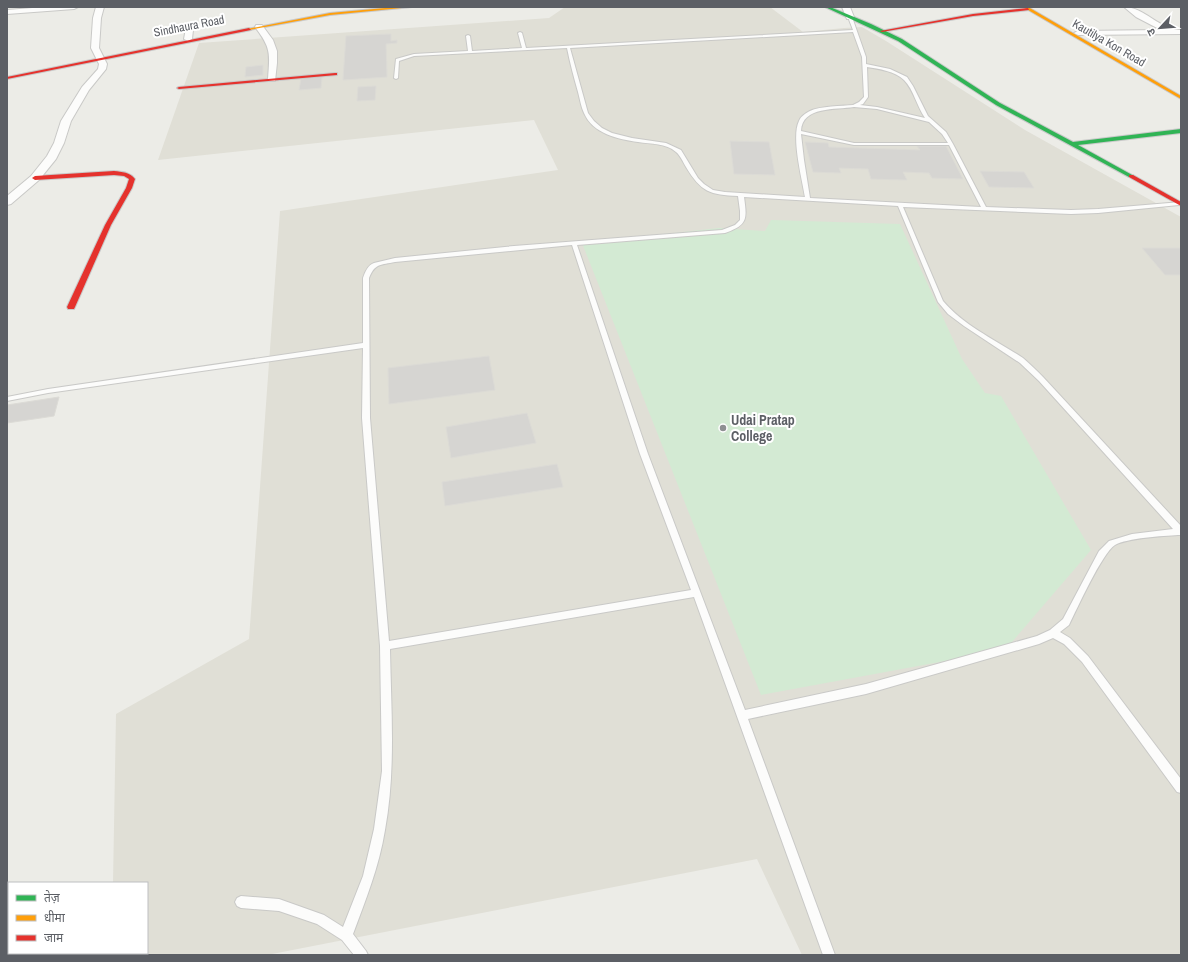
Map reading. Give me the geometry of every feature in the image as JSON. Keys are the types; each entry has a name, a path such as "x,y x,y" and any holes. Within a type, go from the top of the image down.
{"main road":[{"name":"Sindhaura Road","path":"7,74 100,57 189,34 307,15 377,7"},
{"path":"7,78 100,57 330,14 410,7"},
{"path":"827,7 882,31 918,51 998,104 1180,203"},
{"path":"882,31 973,15 1029,8"},
{"name":"Kautilya Kon Road","path":"1029,8 1078,33 1181,92"},
{"name":"Kautilya Kon Road","path":"1029,8 1181,98"},
{"path":"179,88 335,74"},
{"path":"1072,144 1181,131"},
{"path":"35,178 114,173 125,174 130,176 132,179 129,188 108,225 70,307"}],"street":[{"path":"7,12 74,7"},
{"path":"846,7 850,17"},
{"path":"1128,7 1139,15 1171,32"},
{"path":"7,202 35,178 52,157 66,121 85,89 102,69 103,64 95,48 95,44 97,18 102,8"},
{"path":"259,28 269,40 274,50 272,79"},
{"path":"1078,33 1181,32"}],"lane":[{"path":"850,17 864,57 866,97 861,103 854,106"},
{"path":"396,78 397,60 404,56 524,48 855,31"},
{"path":"520,33 524,48"},
{"path":"468,36 470,52"},
{"path":"568,46 586,113 590,122 598,129 609,134 666,144 674,147 682,154 696,179 711,191 741,196 808,200 1071,212 1098,211 1180,203"},
{"path":"864,65 889,70 905,78 911,86 926,117 944,133 951,144 984,208"},
{"path":"808,200 799,144 800,121 807,114 813,111 854,106 878,108 931,122"},
{"path":"799,132 854,144 951,144"},
{"path":"346,936 369,876 381,822 387,771 385,646 366,418 366,278 369,271 374,265 395,260 722,232 740,226 744,219 741,196"},
{"path":"900,205 940,301 950,313 1022,361 1041,379 1180,532"},
{"path":"574,244 644,454 697,593 829,955"},
{"path":"7,399 366,345"},
{"path":"742,715 866,689 1039,640 1053,633 1066,622 1102,553 1112,543 1132,537 1180,532"},
{"path":"385,646 697,593"},
{"path":"1053,633 1067,641 1085,659 1181,788"},
{"path":"241,902 279,905 320,919 346,936 362,955"}],"shaded area":[{"name":"Udai Pratap College","path":"565,7 770,7 803,32 862,27 1025,130 1181,217 1181,955 802,955 757,859 267,955 136,954 148,954 148,882 113,882 116,714 249,639 280,211 558,170 534,120 158,160 199,43 549,18"}],"green space":[{"path":"771,220 900,224 962,359 985,393 1001,396 1091,550 1005,650 761,695 582,243 719,228 765,231"}],"building":[{"path":"391,34 391,41 397,40 397,43 386,44 387,77 343,80 346,36"},
{"path":"263,65 263,75 245,77 246,67"},
{"path":"322,77 321,88 299,90 301,79"},
{"path":"376,86 375,100 357,101 358,87"},
{"path":"730,141 769,142 775,175 734,174"},
{"path":"805,142 828,143 829,147 920,150 917,146 946,146 963,179 932,178 929,173 903,172 907,180 871,179 868,169 839,168 841,173 813,172"},
{"path":"980,171 1024,172 1034,188 989,187"},
{"path":"1142,248 1181,248 1181,275 1165,275"},
{"path":"489,356 495,390 389,404 388,368"},
{"path":"59,397 54,416 7,423 7,405"},
{"path":"527,413 536,443 451,458 446,427"},
{"path":"557,464 563,487 445,506 442,482"}],"traffic: fast":[{"path":"827,7 870,25 900,40 998,104 1131,176"},
{"path":"1072,144 1181,131"}],"traffic: slow":[{"path":"249,29 330,14 410,7"},
{"path":"1025,7 1181,98"}],"traffic: jam":[{"path":"882,31 973,15 1028,9"},
{"path":"7,78 249,29"},
{"path":"179,88 335,74"},
{"path":"35,178 114,173 126,175 132,179 129,188 108,225 71,307"},
{"path":"1131,176 1181,204"}],"place":[{"name":"Udai Pratap College","path":"723,428"}]}
